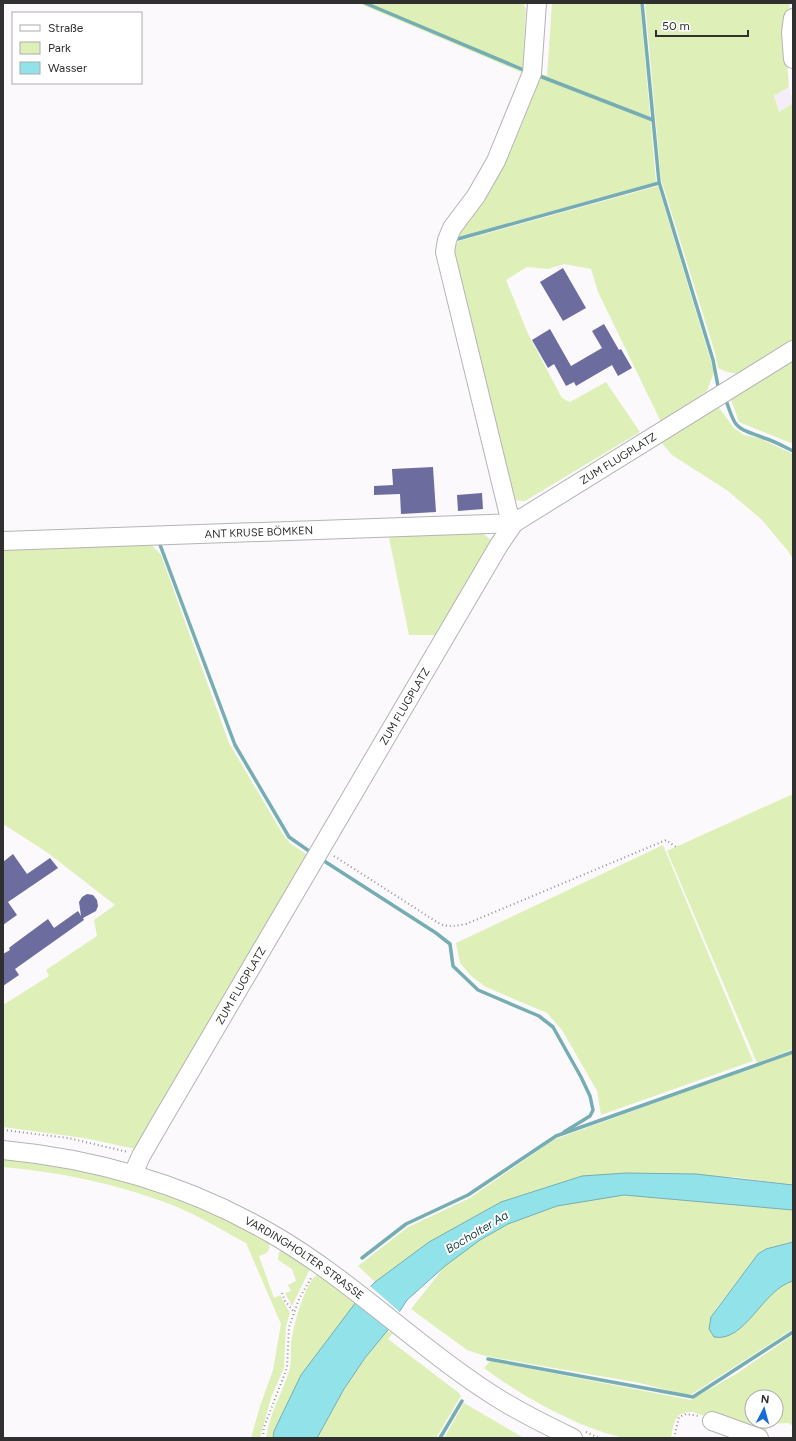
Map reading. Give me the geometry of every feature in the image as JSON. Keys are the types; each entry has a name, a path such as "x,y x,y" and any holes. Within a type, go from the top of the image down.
{"street":[{"path":"514,523 508,511 445,252 447,240 452,228 476,196 496,161 532,73 537,3"},
{"path":"793,18 790,32 793,59"},
{"name":"ZUM FLUGPLATZ","path":"133,1174 141,1156 499,545 514,523 793,350"},
{"name":"ANT KRUSE BÖMKEN","path":"3,541 514,523"},
{"name":"VARDINGHOLTER STRASSE","path":"3,1150 67,1159 133,1174 171,1187 239,1217 272,1234 319,1264 464,1374 504,1402 573,1438"},
{"path":"712,1421 759,1438"}],"path":[{"path":"322,847 446,926 466,924 666,840 676,847"},
{"path":"263,1438 264,1427 287,1368 289,1327 299,1299 319,1264"},
{"path":"282,1293 285,1301 294,1312"},
{"path":"674,1438 680,1417 692,1414 712,1421"}],"shaded area":[{"path":"789,87 793,103 779,112 774,96"}],"green space":[{"path":"358,3 523,3 526,9 523,65 530,70 525,74"},
{"path":"552,3 640,3 656,182 451,239 536,72 547,76"},
{"path":"645,3 790,3 785,33 789,87 774,96 779,112 793,103 793,340 746,372 732,373 718,368 715,353 661,179"},
{"path":"658,186 714,372 707,391 661,422 598,292 591,269 564,264 548,269 527,267 506,280 529,336 562,398 570,402 606,382 640,432 525,501 511,500 450,250 459,241"},
{"path":"793,359 793,444 739,422 730,397"},
{"path":"717,405 734,428 744,435 759,438 793,454 793,559 762,520 728,491 672,455 660,441"},
{"path":"479,530 492,541 437,635 409,635 388,533"},
{"path":"150,543 161,555 229,743 284,836 291,844 308,855 136,1149 84,1138 3,1127 3,1005 49,976 46,970 97,936 94,920 115,905 48,853 3,824 3,547"},
{"path":"793,794 793,1049 757,1063 667,851"},
{"path":"663,845 753,1061 601,1115 597,1091 562,1030 547,1013 486,987 472,977 460,963 456,943"},
{"path":"793,1053 793,1185 735,1177 582,1176 501,1202 429,1242 375,1282 358,1266 408,1227 470,1198 553,1140"},
{"path":"3,1156 75,1166 193,1202 268,1239 270,1246 268,1250 265,1254 259,1256 274,1298 280,1295 290,1313 286,1326 284,1368 271,1398 260,1438 251,1438 260,1406 273,1370 281,1324 246,1243 197,1216 167,1203 86,1179 3,1167"},
{"path":"624,1195 793,1210 793,1242 766,1249 758,1254 715,1310 736,1332 768,1296 784,1285 793,1281 793,1329 692,1394 686,1395 640,1383 485,1356 467,1350 411,1309 445,1266 480,1240 508,1224 557,1206"},
{"path":"285,1250 310,1269 292,1306 285,1293 291,1291 288,1285 296,1281 292,1269 278,1260 279,1252"},
{"path":"319,1273 356,1302 301,1375 274,1431 273,1438 266,1438 273,1412 290,1368 291,1343 300,1305 309,1285 314,1277"},
{"path":"387,1331 393,1333 388,1339 461,1396 436,1438 317,1438 332,1409 349,1382"},
{"path":"793,1335 793,1426 788,1423 784,1423 784,1389 744,1389 744,1429 767,1429 763,1437 693,1412 687,1412 678,1416 674,1423 671,1438 626,1438 609,1434 571,1420 533,1400 484,1368 490,1361 691,1400 736,1374"},
{"path":"464,1403 524,1438 444,1438"}],"water":[{"name":"Bocholter Aa","path":"626,1173 696,1174 793,1185 793,1210 624,1195 557,1206 508,1224 480,1240 445,1266 407,1300 387,1331 365,1358 344,1389 317,1438 273,1438 274,1431 301,1375 356,1302 375,1282 429,1242 501,1202 582,1176"},
{"path":"793,1242 793,1281 782,1286 772,1294 745,1324 735,1332 725,1337 714,1337 709,1329 711,1317 758,1254 766,1249"}],"pier":[{"path":"369,1285 401,1313 392,1328 356,1299"}],"building":[{"path":"563,268 586,308 563,321 540,282"},
{"path":"604,324 619,350 621,349 632,368 618,376 612,365 576,386 574,382 566,386 554,364 548,368 532,340 550,329 571,366 602,348 592,331"},
{"path":"433,467 436,512 401,514 400,494 374,495 374,486 393,485 392,469"},
{"path":"482,493 483,509 458,511 457,495"},
{"path":"13,854 27,874 50,858 58,868 8,902 17,915 3,925 3,862"},
{"path":"87,894 93,895 97,900 98,906 96,911 83,918 84,920 15,969 19,975 3,986 3,954 48,919 54,928 78,911 81,916 79,902 82,897"}],"waterway":[{"path":"365,3 526,71"},
{"path":"642,3 659,182 713,360 718,386"},
{"path":"537,75 653,120"},
{"path":"454,240 659,183"},
{"path":"726,400 732,417 738,426 748,432 775,442 793,451"},
{"path":"159,542 235,745 289,837 309,851"},
{"path":"321,859 436,933 450,944 453,966 478,990 539,1016 553,1027 581,1077 590,1096 593,1110 590,1116 564,1132"},
{"path":"362,1258 406,1224 468,1195 556,1136 793,1052"},
{"path":"488,1359 693,1397 793,1332"},
{"path":"440,1438 462,1401"}]}
